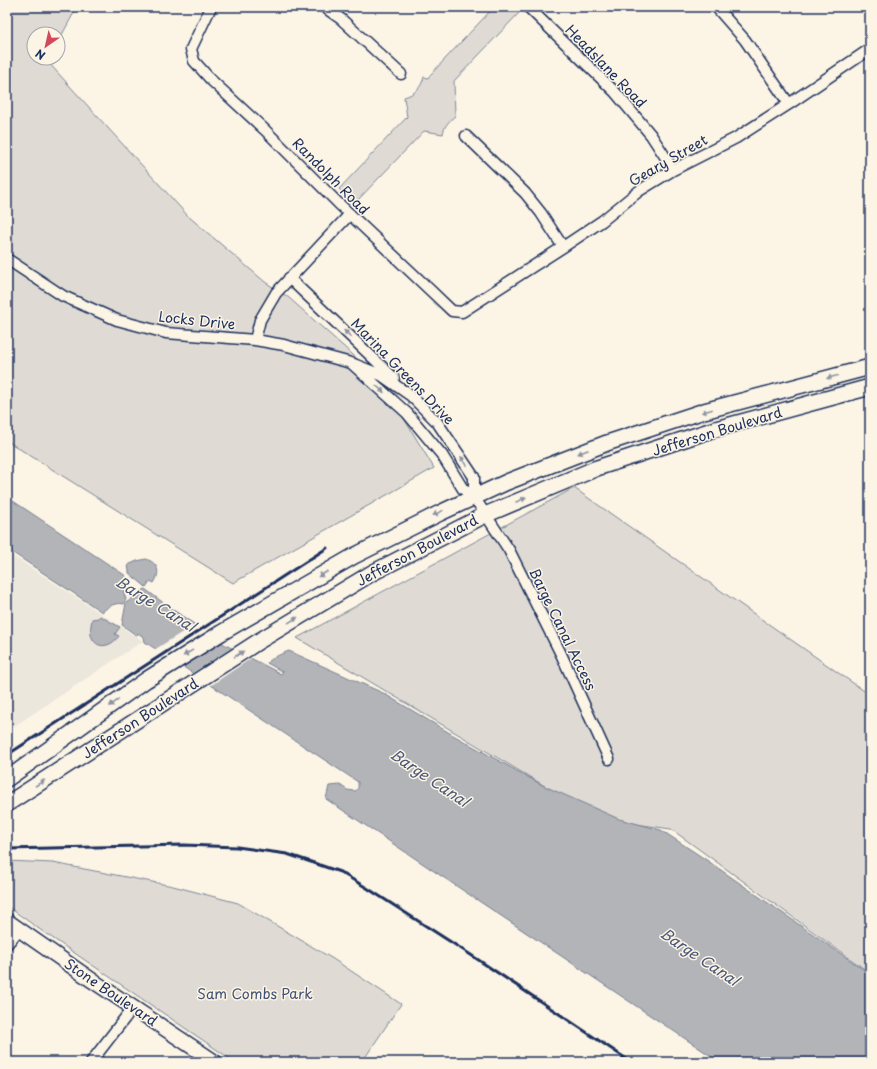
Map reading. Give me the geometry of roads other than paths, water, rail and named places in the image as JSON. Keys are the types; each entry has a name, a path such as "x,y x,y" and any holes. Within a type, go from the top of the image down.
{"main road":[{"name":"Jefferson Boulevard","path":"7,779 146,680 221,633 354,556 440,513 507,482 627,436 704,411 870,367"},
{"name":"Jefferson Boulevard","path":"7,804 259,640 372,573 485,514 597,468 712,430 870,387"}],"street":[{"name":"Randolph Road","path":"211,7 190,49 194,61 211,80 265,130 350,214 452,311 462,312"},
{"path":"324,7 341,18 401,74"},
{"name":"Headslane Road","path":"528,7 615,92 651,135 673,170"},
{"path":"721,8 789,104"},
{"name":"Geary Street","path":"462,312 602,221 639,191 673,170 736,138 870,49"},
{"path":"466,136 525,193 541,213 563,247"},
{"path":"255,340 260,320 276,293 350,214"},
{"name":"Locks Drive","path":"7,259 63,296 117,320 166,333 255,340 284,344 351,363 381,375 411,396"},
{"name":"Marina Greens Drive","path":"289,278 437,422 474,476 474,497"},
{"name":"Locks Drive","path":"351,363 407,413 442,454 463,489 474,497 485,514"},
{"name":"Barge Canal Access","path":"485,514 509,550 561,654 609,759"},
{"name":"Stone Boulevard","path":"7,920 76,970 215,1062"},
{"path":"7,944 20,929"},
{"path":"91,1062 133,1007"}],"water":[{"path":"7,497 126,576 123,588 126,599 124,604 112,605 102,612 7,549"},
{"path":"146,559 156,565 158,572 154,583 150,581 146,587 129,573 128,565"},
{"name":"Barge Canal","path":"145,589 222,643 281,674 283,672 267,663 274,657 289,651 383,693 453,735 542,785 619,819 661,830 870,974 870,1062 720,1062 326,799 329,786 340,785 347,790 355,791 358,788 358,782 145,642 144,637 139,634 136,635 122,625 126,603"},
{"path":"100,616 120,627 115,634 119,636 116,640 104,646 96,643 91,635 92,619"}],"railway":[{"path":"7,755 327,548"},
{"path":"7,849 184,845 237,847 287,854 308,861 340,872 367,888 471,955 631,1062"}],"park label":[{"name":"Sam Combs Park","path":"255,993"}]}
